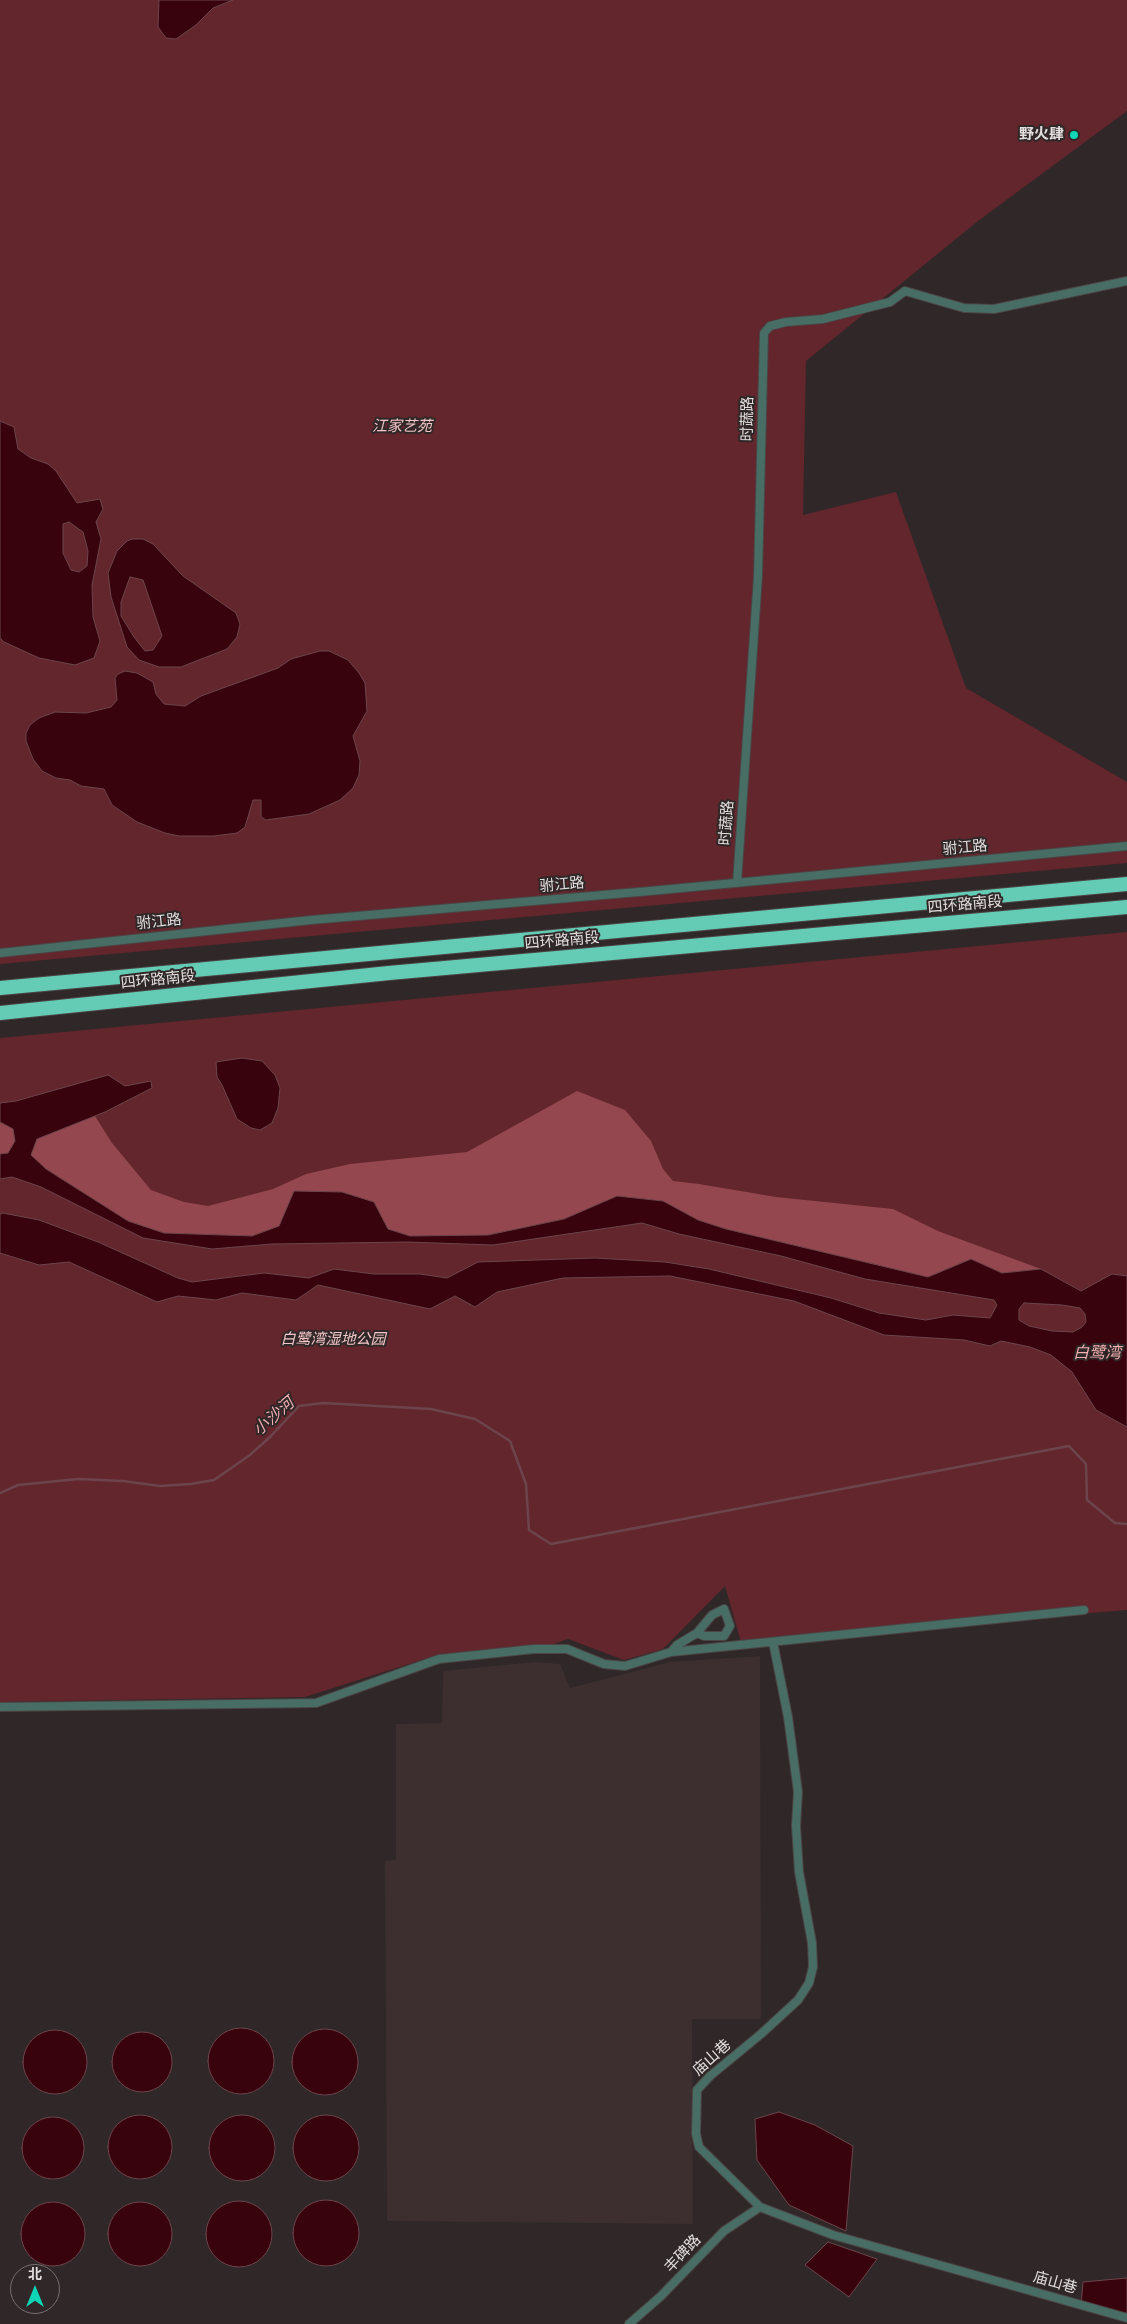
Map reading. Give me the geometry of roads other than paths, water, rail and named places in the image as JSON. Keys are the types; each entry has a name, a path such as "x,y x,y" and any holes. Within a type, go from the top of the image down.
{"highway":[{"name":"四环路南段","path":"0,988 1127,884"},
{"name":"四环路南段","path":"0,1014 380,974 1127,907"}],"street":[{"name":"时蔬路","path":"737,883 758,576 764,333 770,326 786,322 823,319 890,302 905,291 964,308 994,309 1127,281"},
{"name":"驸江路","path":"0,953 311,920 737,883 1127,846"},
{"path":"0,1708 316,1703 439,1659 534,1649 567,1649 604,1664 624,1666 671,1652 1084,1610"},
{"path":"671,1652 697,1633"},
{"name":"庙山巷","path":"773,1642 788,1717 798,1792 796,1826 799,1872 812,1943 813,1967 809,1983 798,2000 761,2034 710,2076 697,2090 696,2134 700,2147 760,2207 833,2235 1127,2318"},
{"name":"丰碑路","path":"629,2324 679,2279 724,2231 760,2207"}],"water":[{"path":"159,0 233,0 213,8 196,25 176,39 166,38 158,27"},
{"path":"0,421 14,427 18,449 31,458 48,464 56,471 77,503 100,499 103,509 96,522 101,539 92,585 93,617 100,641 94,658 75,665 39,658 4,642 0,638","holes":["69,522 83,532 88,551 87,566 79,572 71,570 63,553 63,524"]},
{"path":"143,539 153,544 183,576 236,613 240,624 237,637 227,649 181,667 159,667 139,660 127,647 111,597 108,573 117,551 127,541","holes":["130,577 143,580 162,636 153,650 145,651 121,616 121,602"]},
{"path":"320,651 329,651 348,660 359,673 365,683 367,711 353,736 360,761 359,775 353,788 340,800 309,814 266,820 261,817 261,800 253,800 245,827 237,833 214,836 179,836 165,833 137,822 112,805 104,789 81,786 70,780 56,778 42,771 33,759 26,741 26,733 30,725 39,718 55,712 86,713 111,707 117,700 115,678 118,674 125,671 137,673 153,682 156,694 164,704 185,706 201,696 278,668 291,659"},
{"path":"242,1058 262,1061 275,1075 280,1088 278,1108 272,1123 260,1130 251,1128 237,1119 217,1077 216,1062"},
{"name":"白鹭湾","path":"108,1075 125,1086 151,1081 152,1088 105,1112 37,1139 31,1155 46,1169 128,1221 164,1233 252,1236 279,1226 294,1191 342,1192 374,1202 388,1229 410,1236 488,1235 564,1219 617,1196 663,1201 698,1220 726,1229 928,1277 971,1259 1002,1273 1041,1269 1081,1291 1112,1274 1127,1276 1127,1427 1096,1410 1072,1372 1051,1355 1030,1347 1001,1341 990,1346 964,1340 884,1335 794,1301 670,1276 563,1278 497,1292 475,1307 455,1296 430,1309 318,1285 296,1300 242,1293 216,1300 178,1296 157,1302 69,1262 39,1265 0,1253 0,1214 39,1220 98,1242 178,1278 192,1282 264,1273 309,1278 334,1269 374,1274 420,1274 447,1278 478,1262 595,1258 665,1262 709,1269 831,1298 879,1313 926,1320 953,1315 990,1318 997,1305 994,1300 865,1279 781,1256 679,1234 642,1223 493,1245 407,1242 272,1244 212,1249 143,1238 41,1187 12,1177 0,1179 0,1154 8,1153 15,1141 13,1129 0,1122 0,1103 16,1101","holes":["1024,1303 1080,1308 1085,1314 1086,1322 1082,1327 1073,1332 1052,1331 1029,1326 1019,1320 1019,1309"]},
{"path":"247,2028 265,2037 272,2048 274,2061 272,2074 265,2085 254,2092 235,2094 217,2085 210,2074 208,2055 217,2037 228,2030"},
{"path":"331,2029 349,2038 356,2049 358,2062 356,2075 349,2086 338,2093 319,2095 301,2086 294,2075 292,2056 301,2038 312,2031"},
{"path":"55,2030 73,2036 81,2044 87,2062 81,2080 73,2088 55,2094 37,2088 29,2080 23,2062 29,2044 37,2036"},
{"path":"142,2032 159,2037 167,2045 172,2062 167,2079 159,2087 142,2092 125,2087 117,2079 112,2062 117,2045 125,2037"},
{"path":"779,2112 815,2125 853,2146 846,2231 789,2205 757,2160 755,2119"},
{"path":"134,2115 146,2115 163,2124 170,2135 172,2147 170,2159 163,2170 146,2179 134,2179 122,2174 113,2165 108,2153 108,2141 113,2129 122,2120"},
{"path":"236,2115 248,2115 260,2120 270,2130 275,2142 273,2161 260,2176 248,2181 236,2181 224,2176 214,2166 209,2154 209,2142 214,2130 224,2120"},
{"path":"320,2115 332,2115 344,2120 354,2130 359,2142 357,2161 344,2176 332,2181 320,2181 308,2176 298,2166 293,2154 293,2142 298,2130 308,2120"},
{"path":"53,2117 70,2122 75,2126 79,2131 84,2148 79,2165 75,2170 70,2174 53,2179 36,2174 31,2170 27,2165 22,2148 27,2131 31,2126 36,2122"},
{"path":"320,2200 332,2200 344,2205 354,2215 359,2227 357,2246 344,2261 332,2266 320,2266 308,2261 298,2251 293,2239 293,2227 298,2215 308,2205"},
{"path":"233,2201 245,2201 257,2206 267,2216 272,2228 270,2247 257,2262 245,2267 233,2267 221,2262 211,2252 206,2240 206,2228 211,2216 221,2206"},
{"path":"53,2202 71,2207 76,2211 84,2228 84,2240 80,2252 71,2261 60,2265 44,2264 35,2261 26,2252 21,2234 26,2216 30,2211 35,2207"},
{"path":"140,2202 158,2208 166,2216 172,2234 166,2252 158,2260 140,2266 122,2260 114,2252 108,2234 114,2216 122,2208"},
{"path":"828,2242 877,2259 849,2297 805,2265"},
{"path":"1127,2278 1127,2316 1081,2306 1083,2282"}],"waterway":[{"name":"小沙河","path":"0,1493 18,1485 78,1479 123,1481 160,1486 214,1480 250,1455 299,1406 323,1403 431,1409 475,1419 510,1441 526,1484 529,1530 551,1544 1069,1446 1086,1464 1087,1500 1115,1523 1127,1524"}],"place":[{"name":"野火肆","path":"1074,135"}],"park label":[{"name":"江家艺苑","path":"402,427"},
{"name":"白鹭湾湿地公园","path":"333,1340"}]}
